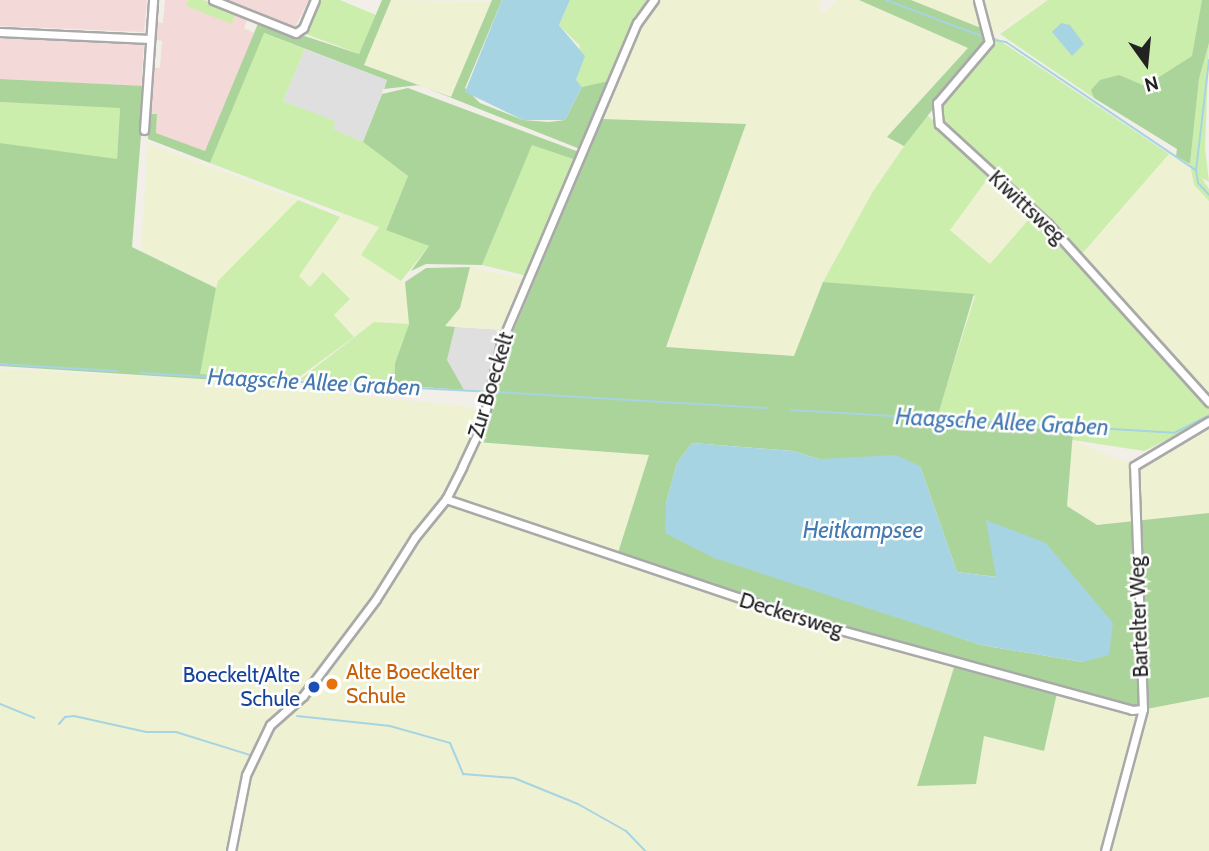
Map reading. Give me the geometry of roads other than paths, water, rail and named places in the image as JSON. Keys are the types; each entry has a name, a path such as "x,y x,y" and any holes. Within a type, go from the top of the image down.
{"street":[{"path":"144,130 153,0"},
{"path":"213,0 296,33 303,28 315,0"},
{"name":"Zur Boeckelt","path":"231,851 246,775 275,716 303,696 446,499 483,422 501,343 637,23 654,0"},
{"name":"Kiwittsweg","path":"978,0 989,42 937,103 939,124 1048,224 1209,402"},
{"path":"0,32 150,39"},
{"name":"Bartelter Weg","path":"1105,851 1143,709 1134,466 1209,421"},
{"name":"Deckersweg","path":"446,499 815,623 1132,710 1143,709"}],"water":[{"path":"502,0 570,0 559,25 585,56 576,80 582,87 565,120 523,120 465,92"},
{"path":"1061,23 1070,25 1084,44 1072,56 1052,32"},
{"name":"Heitkampsee","path":"692,443 793,451 819,459 896,455 920,466 957,572 996,577 986,520 1046,543 1113,623 1109,655 1083,662 981,645 714,558 665,533 666,503 677,463"}],"waterway":[{"path":"886,0 984,37"},
{"path":"995,40 1006,42 1196,170"},
{"path":"1209,60 1196,170 1198,183 1209,195"},
{"name":"Haagsche Allee Graben","path":"0,364 117,371"},
{"name":"Haagsche Allee Graben","path":"140,373 487,392"},
{"name":"Haagsche Allee Graben","path":"496,392 768,408"},
{"name":"Haagsche Allee Graben","path":"791,410 1174,433 1209,415"},
{"path":"0,704 34,718"},
{"path":"59,724 65,717 74,716 146,732 176,732 250,755"},
{"path":"297,716 390,726 450,743 463,774 514,778 578,804 626,831 645,851"}],"place":[{"name":"Alte Boeckelter Schule","path":"332,684"},
{"name":"Boeckelt/Alte Schule","path":"314,687"}]}
